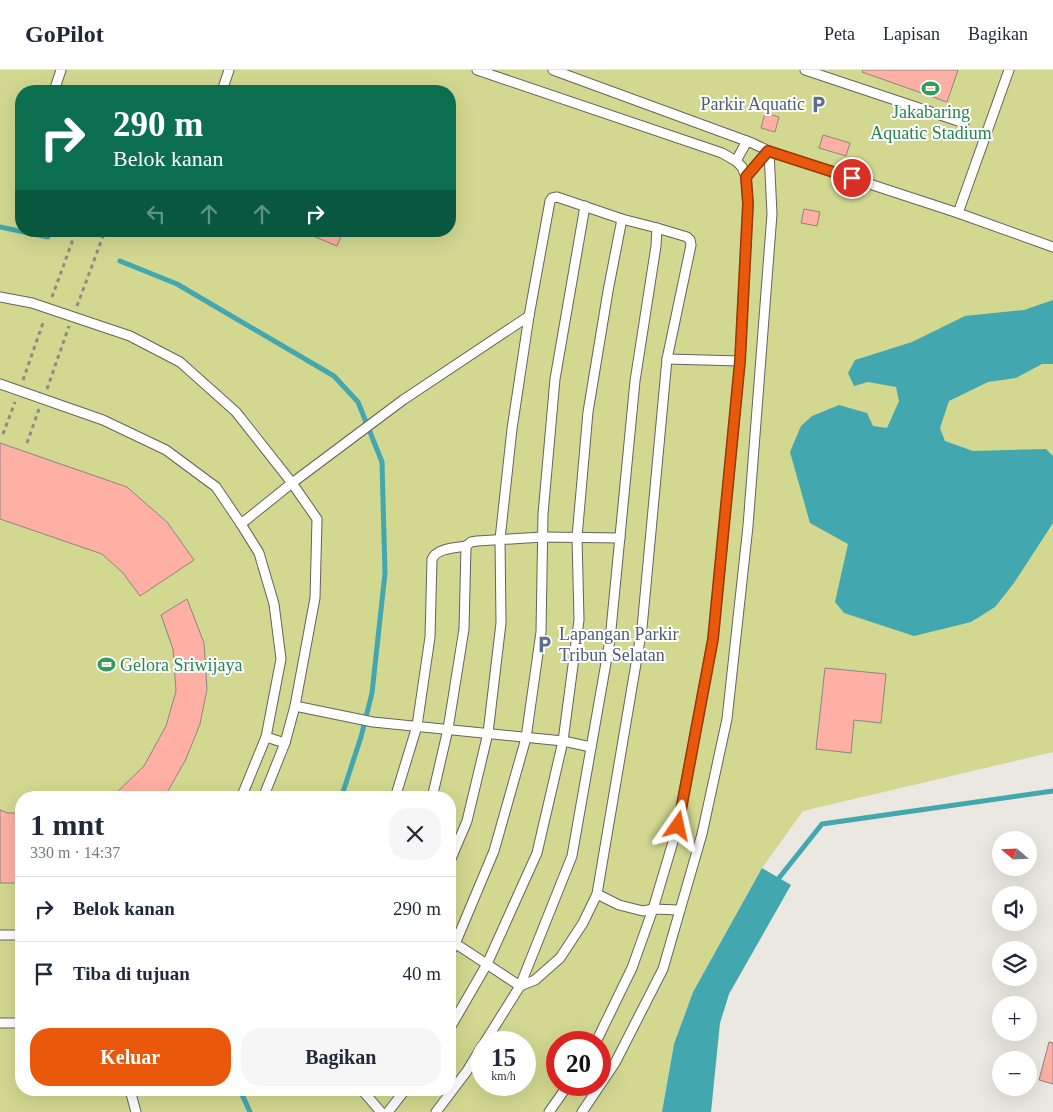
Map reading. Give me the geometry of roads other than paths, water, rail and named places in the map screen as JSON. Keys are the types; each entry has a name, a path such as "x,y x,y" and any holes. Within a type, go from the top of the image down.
{"lane":[{"path":"56,85 61,70"},
{"path":"224,85 230,70"},
{"path":"553,70 747,141 768,151 1053,246"},
{"path":"805,70 964,123"},
{"path":"958,213 1009,70"},
{"path":"481,71 722,153 736,161 742,167 746,177 748,204 740,361 713,639 678,826 653,909 632,968 601,1031"},
{"path":"736,161 747,141"},
{"path":"746,177 768,151"},
{"path":"582,1112 615,1063 663,969 702,834 727,719 748,526 772,214 768,151"},
{"path":"456,847 467,821 488,733 501,623 500,540 512,429 529,316 550,201 552,198 557,197 622,219 687,237 691,245 667,359 642,628 596,894 583,923 560,958 535,980 520,986"},
{"path":"456,936 494,851 526,738 541,632 543,514 554,379 585,206"},
{"path":"456,1018 487,964 538,853 563,741 579,620 577,537 588,412 622,219"},
{"path":"492,1031 520,986 572,856 610,640 635,381 657,228"},
{"path":"0,297 32,303 130,336 180,362 236,412 292,483 318,520 316,598 296,706 285,743 266,791"},
{"path":"241,524 292,483 403,400 529,316"},
{"path":"667,359 740,361"},
{"path":"0,384 103,420 166,450 216,487 259,553 274,604 281,659 266,737 243,791"},
{"path":"397,791 417,726 430,637 432,560 434,556 442,551 466,546 477,540 577,537 620,538"},
{"path":"434,791 448,730 464,629 466,546"},
{"path":"296,706 373,722 563,741 592,747"},
{"path":"266,737 285,743"},
{"path":"596,894 619,905 643,911 653,909 680,910"},
{"path":"0,935 15,936"},
{"path":"456,947 487,964 520,986"},
{"path":"0,1022 15,1023"},
{"path":"456,1086 471,1064"},
{"path":"132,1096 136,1112"},
{"path":"367,1096 381,1112"},
{"path":"388,1112 400,1096"},
{"path":"436,1112 448,1096"},
{"path":"549,1112 560,1096"}],"water":[{"path":"1053,300 1053,364 1042,364 1016,378 988,382 949,401 940,428 945,441 973,451 1046,449 1053,456 1053,523 1014,583 995,607 971,622 914,636 844,613 835,602 848,544 810,523 790,452 801,426 812,416 839,405 867,413 873,426 887,428 899,401 896,387 868,382 854,386 848,373 855,360 912,342 965,316 1024,310"},
{"path":"762,868 791,885 729,994 720,1023 711,1112 662,1112 674,1044 693,992"}],"waterway":[{"path":"0,227 15,230"},
{"path":"120,261 177,284 334,376 358,402 382,462 385,573 372,693 361,737 343,791"},
{"path":"775,883 822,824 1053,791"},
{"path":"243,1096 250,1112"}],"place":[{"name":"Jakabaring Aquatic Stadium","path":"931,89"},
{"name":"Parkir Aquatic","path":"819,104"},
{"name":"Lapangan Parkir Tribun Selatan","path":"545,644"},
{"name":"Gelora Sriwijaya","path":"106,665"}]}
